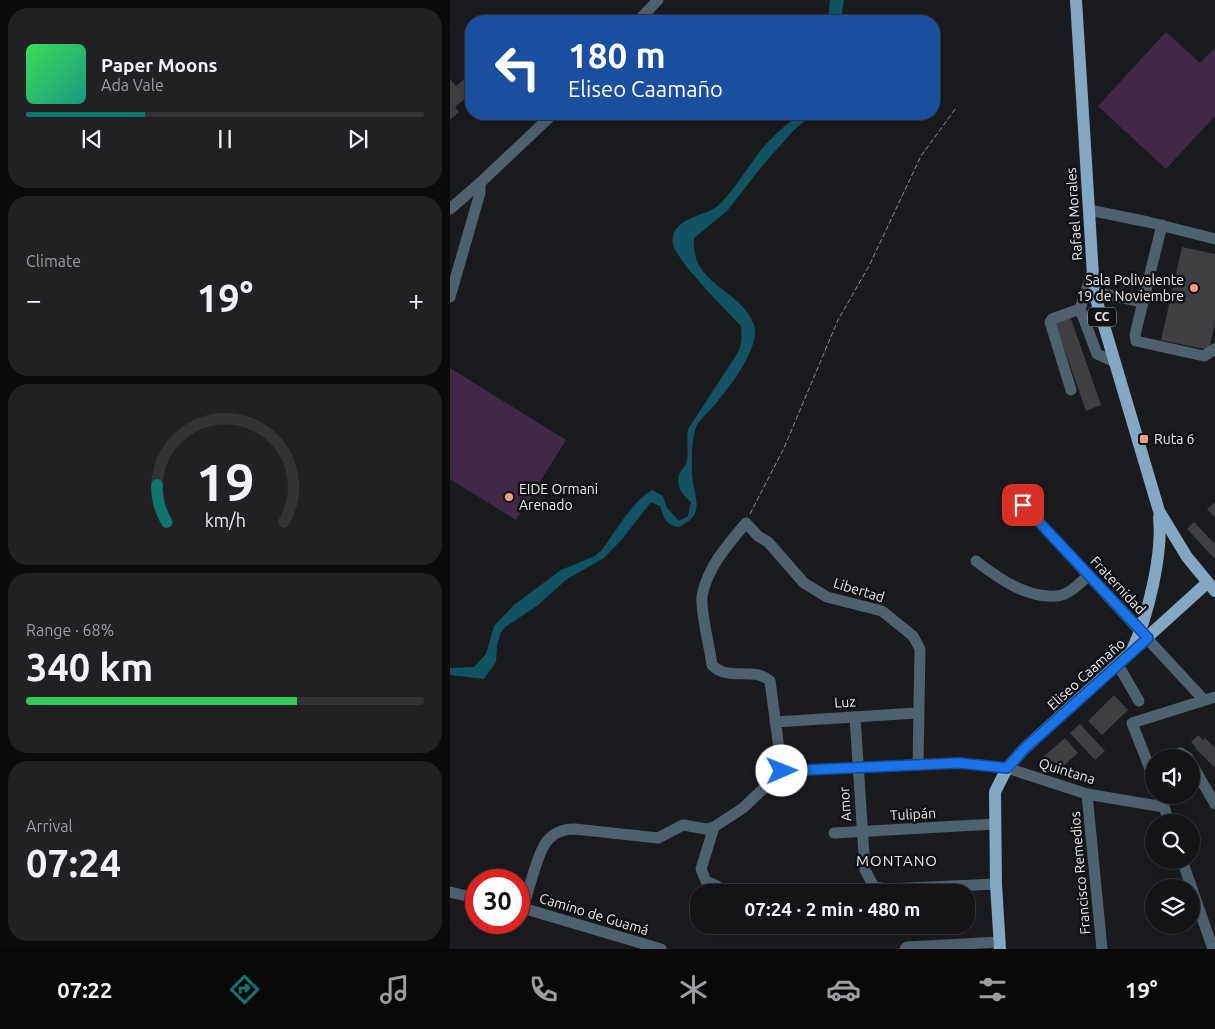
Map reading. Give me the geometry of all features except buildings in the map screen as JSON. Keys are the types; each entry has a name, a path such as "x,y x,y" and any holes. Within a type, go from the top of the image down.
{"main road":[{"name":"Rafael Morales","path":"1076,0 1094,292 1159,511 1187,558 1212,583"},
{"path":"1145,634 1161,535 1159,511"},
{"name":"Eliseo Caamaño","path":"1000,945 994,824 995,792 1007,768 1024,749 1130,654 1145,634 1212,583"}],"street":[{"path":"644,15 658,0"},
{"path":"450,208 480,183 547,120"},
{"path":"450,297 480,193 480,183"},
{"path":"1089,210 1162,225 1215,239"},
{"path":"1162,225 1135,335 1136,340 1204,356 1215,349"},
{"path":"1093,269 1080,309 1097,354 1115,362"},
{"path":"1094,292 1143,302"},
{"path":"1071,390 1050,322 1052,319 1080,309"},
{"name":"Fraternidad","path":"1010,491 1145,634 1210,699"},
{"path":"530,883 544,844 554,835 565,829 658,838 683,826 706,829 714,827 743,808 782,771 770,681 761,675 724,674 712,665 702,597 707,579 717,562 730,541 746,524"},
{"name":"Libertad","path":"746,524 758,536 768,542 809,586 827,597 882,611 913,636 920,649 918,765"},
{"path":"976,561 1000,580 1037,595 1058,596 1070,591 1089,575"},
{"path":"1118,665 1139,701"},
{"path":"1145,752 1132,723 1210,699"},
{"name":"Luz","path":"775,722 918,713"},
{"name":"Amor","path":"856,717 865,870 874,887 887,889 996,884"},
{"name":"Quintana","path":"782,771 959,763 1007,768 1087,794 1164,807"},
{"path":"1200,778 1215,804"},
{"name":"Francisco Remedios","path":"1087,794 1102,949"},
{"path":"1163,804 1167,814"},
{"name":"Tulipán","path":"834,833 994,824"},
{"path":"713,884 706,881 701,869 714,827"},
{"path":"1185,869 1214,949"},
{"path":"450,892 465,895"},
{"name":"Camino de Guamá","path":"530,911 661,949"},
{"path":"905,949 908,947 1000,945"}],"path":[{"path":"746,524 784,448 838,320 869,266 921,156 956,108"}],"shaded area":[{"path":"1166,32 1200,63 1215,48 1215,116 1166,169 1098,106"},
{"path":"450,368 566,440 516,520 450,479"}],"water":[{"path":"830,0 844,0 842,15 829,15"},
{"path":"792,120 806,120 793,131 763,165 727,211 694,238 695,254 700,267 708,277 748,313 754,325 755,334 749,355 743,366 723,395 699,422 695,430 692,470 697,508 692,518 679,527 674,526 666,520 660,506 651,502 623,538 604,558 567,579 537,606 505,627 500,634 496,662 484,679 450,675 450,668 474,667 486,654 494,626 514,605 561,570 595,556 601,551 637,502 652,490 663,496 667,508 679,521 688,516 691,502 684,496 678,480 687,461 688,429 737,354 741,344 741,326 683,262 673,244 673,235 682,223 719,205 765,145"}],"place":[{"name":"Sala Polivalente 19 de Noviembre","path":"1194,288"},
{"name":"Ruta 6","path":"1144,439"},
{"name":"EIDE Ormani Arenado","path":"509,497"}],"district":[{"name":"MONTANO","path":"897,861"}],"route":[{"path":"782,771 959,763 1007,768 1024,749 1148,638 1023,505"}]}
